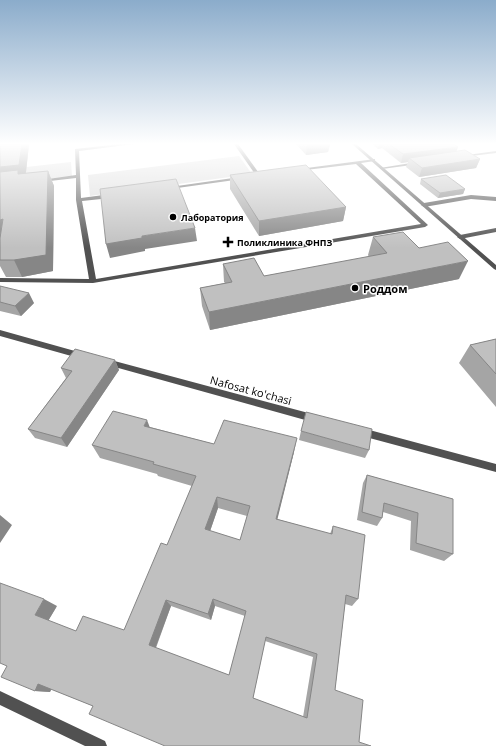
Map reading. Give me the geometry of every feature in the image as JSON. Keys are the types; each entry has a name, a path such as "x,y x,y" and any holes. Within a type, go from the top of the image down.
{"street":[{"path":"31,182 56,179"},
{"path":"78,179 79,200 93,281"},
{"path":"166,188 239,179"},
{"path":"0,280 93,281 425,225 375,179"},
{"path":"394,179 496,268"},
{"path":"79,200 119,195"},
{"path":"424,205 471,197 496,199"},
{"path":"460,237 496,230"},
{"name":"Nafosat ko'chasi","path":"0,333 328,423"},
{"path":"351,429 496,468"},
{"path":"0,698 100,746"}],"shaded area":[{"path":"0,179 49,179 0,185"},
{"path":"88,179 217,179 90,196"}],"building":[{"path":"0,179 48,179 46,255 14,260 0,260 0,238 3,219 0,220"},
{"path":"176,179 195,228 142,236 142,238 106,244 100,189"},
{"path":"232,179 319,179 346,207 259,221"},
{"path":"421,179 451,179 465,189 440,193"},
{"path":"403,232 419,248 448,242 468,261 209,312 200,288 232,282 223,264 254,258 264,276 387,253 373,237"},
{"path":"0,286 29,293 15,306 0,302"},
{"path":"496,339 496,374 470,345"},
{"path":"75,349 115,360 61,438 28,429 72,371 61,368"},
{"path":"113,411 147,420 144,426 214,444 224,420 297,438 276,519 332,534 333,526 365,535 358,599 346,595 335,690 363,700 359,742 371,746 165,746 89,714 93,706 38,684 35,691 1,677 7,666 0,663 0,583 44,599 35,615 76,631 83,616 124,630 161,543 167,545 196,476 153,464 154,462 92,445","holes":["217,497 250,506 240,540 205,529","213,599 246,611 229,675 149,645 166,600 208,614","266,637 317,654 307,718 253,698"]},
{"path":"306,412 372,429 369,450 301,431"},
{"path":"367,475 453,499 453,554 416,543 418,513 384,503 382,518 362,512"}],"place":[{"name":"Лаборатория","path":"173,217"},
{"name":"Поликлиника ФНПЗ","path":"228,242"},
{"name":"Роддом","path":"355,288"}]}
